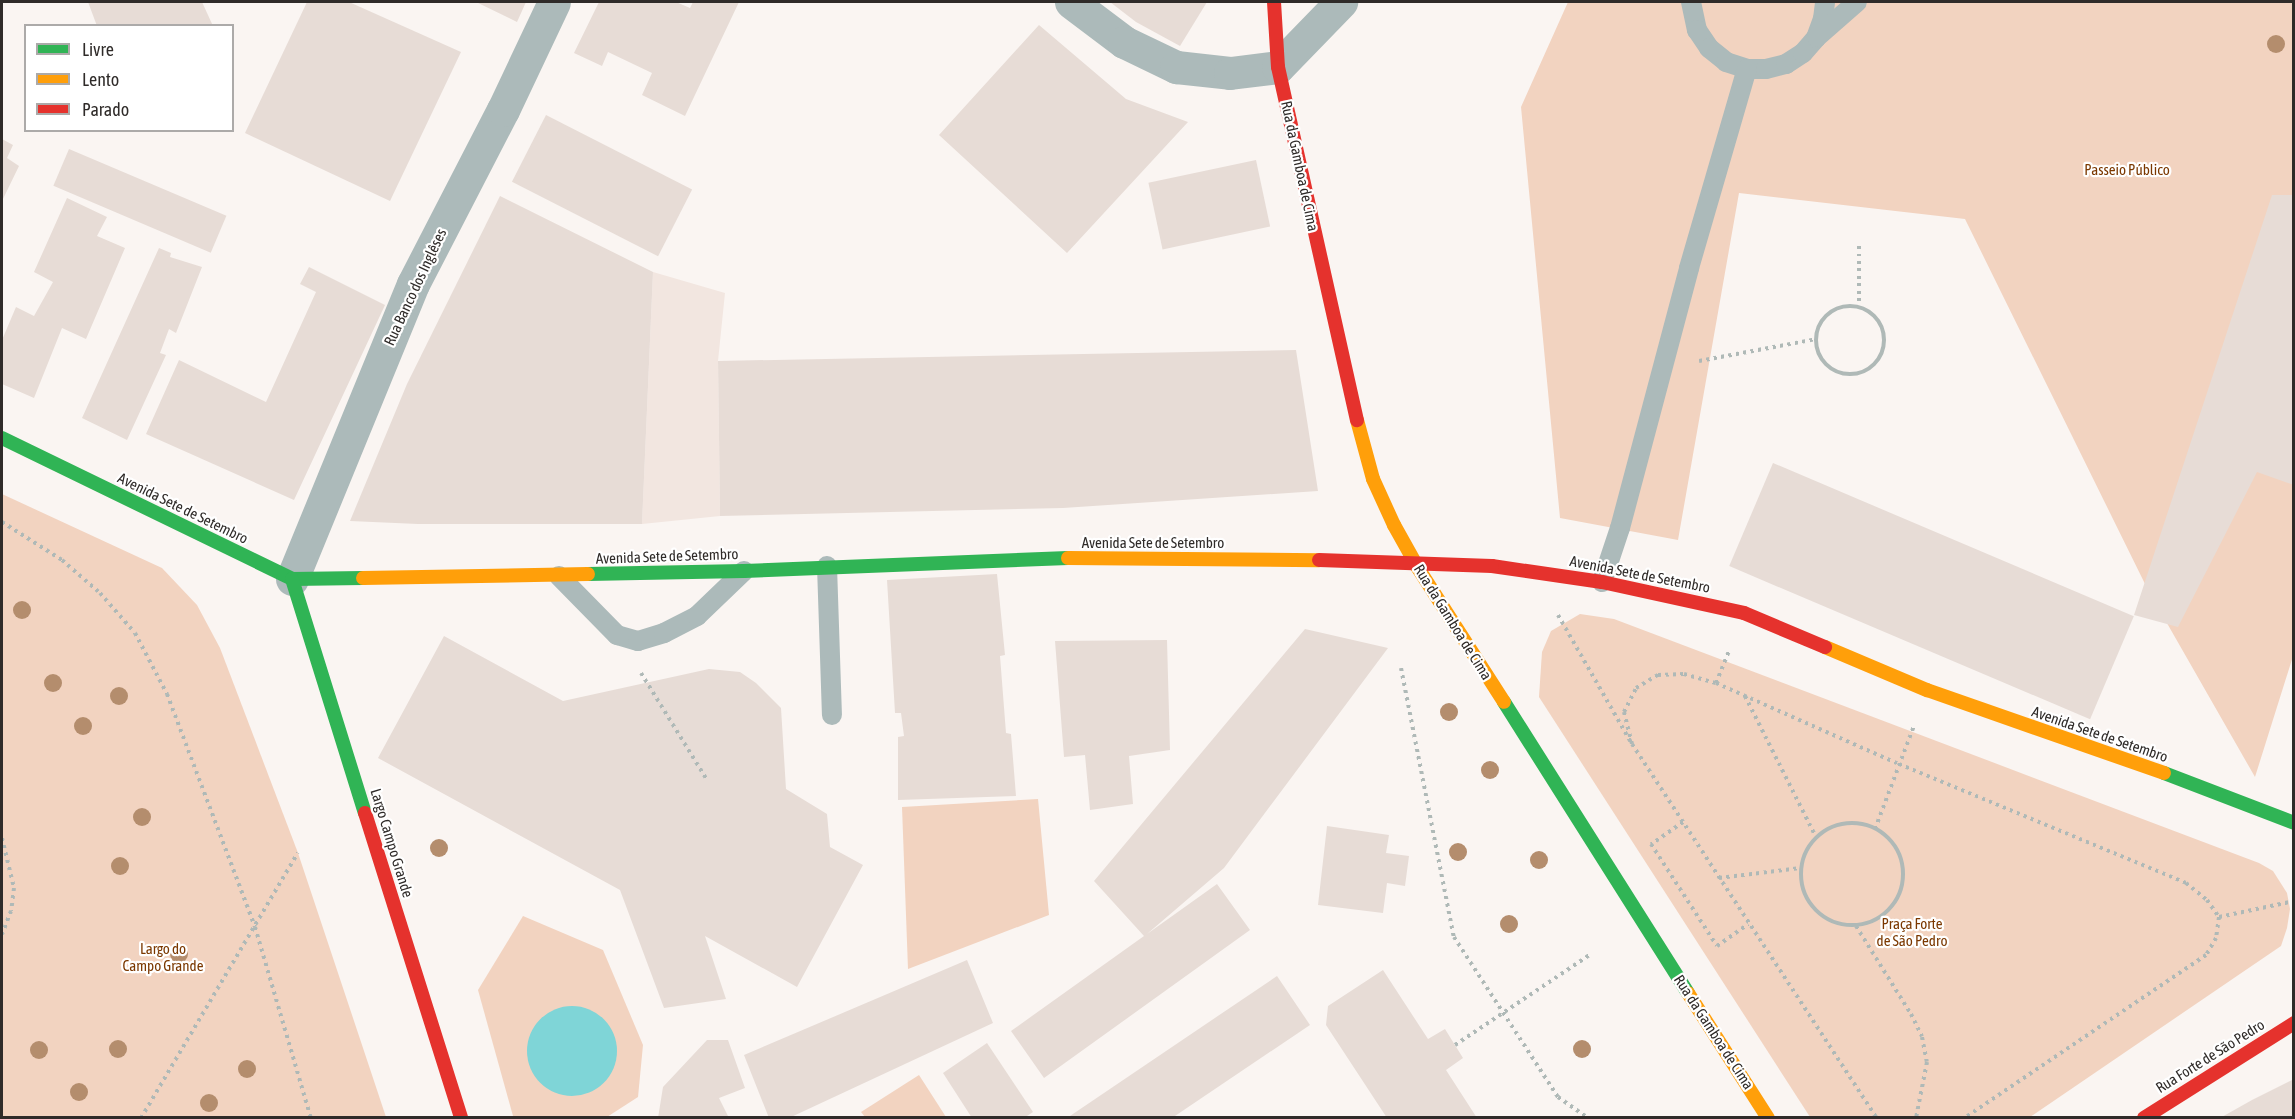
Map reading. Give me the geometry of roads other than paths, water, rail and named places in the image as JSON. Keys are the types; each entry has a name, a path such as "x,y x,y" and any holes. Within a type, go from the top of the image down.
{"main road":[{"name":"Rua da Gamboa de Cima","path":"1274,2 1278,67 1348,389 1373,479 1394,525 1436,596 1768,1118"},
{"name":"Avenida Sete de Setembro","path":"2,438 291,579 744,571 1065,558 1318,560 1492,566 1533,570 1602,582 1744,613 1927,690 2294,823"},
{"name":"Largo Campo Grande","path":"291,579 461,1118"},
{"path":"2268,813 2281,830"},
{"name":"Rua Forte de São Pedro","path":"2144,1118 2294,1023"}],"street":[{"name":"Rua Banco dos Inglêses","path":"291,579 413,284 503,110 554,2"},
{"path":"1071,2 1124,42 1176,67 1230,73 1278,67 1341,2"}],"lane":[{"path":"1691,2 1696,30 1709,48 1726,62 1747,69 1766,69 1786,64 1803,53 1816,38 1857,2"},
{"path":"1816,38 1823,19 1825,2"},
{"path":"1602,582 1620,528 1689,268 1747,69"},
{"path":"826,566 832,715"},
{"path":"559,576 617,635 638,641 664,633 697,616 744,571"}],"water":[{"path":"563,1006 581,1006 597,1013 610,1026 617,1042 617,1060 610,1076 597,1089 581,1096 563,1096 547,1089 534,1076 527,1060 527,1042 534,1026 547,1013"}],"park label":[{"name":"Passeio Público","path":"2127,170"},
{"name":"Praça Forte de São Pedro","path":"1912,932"},
{"name":"Largo do Campo Grande","path":"163,956"}]}
